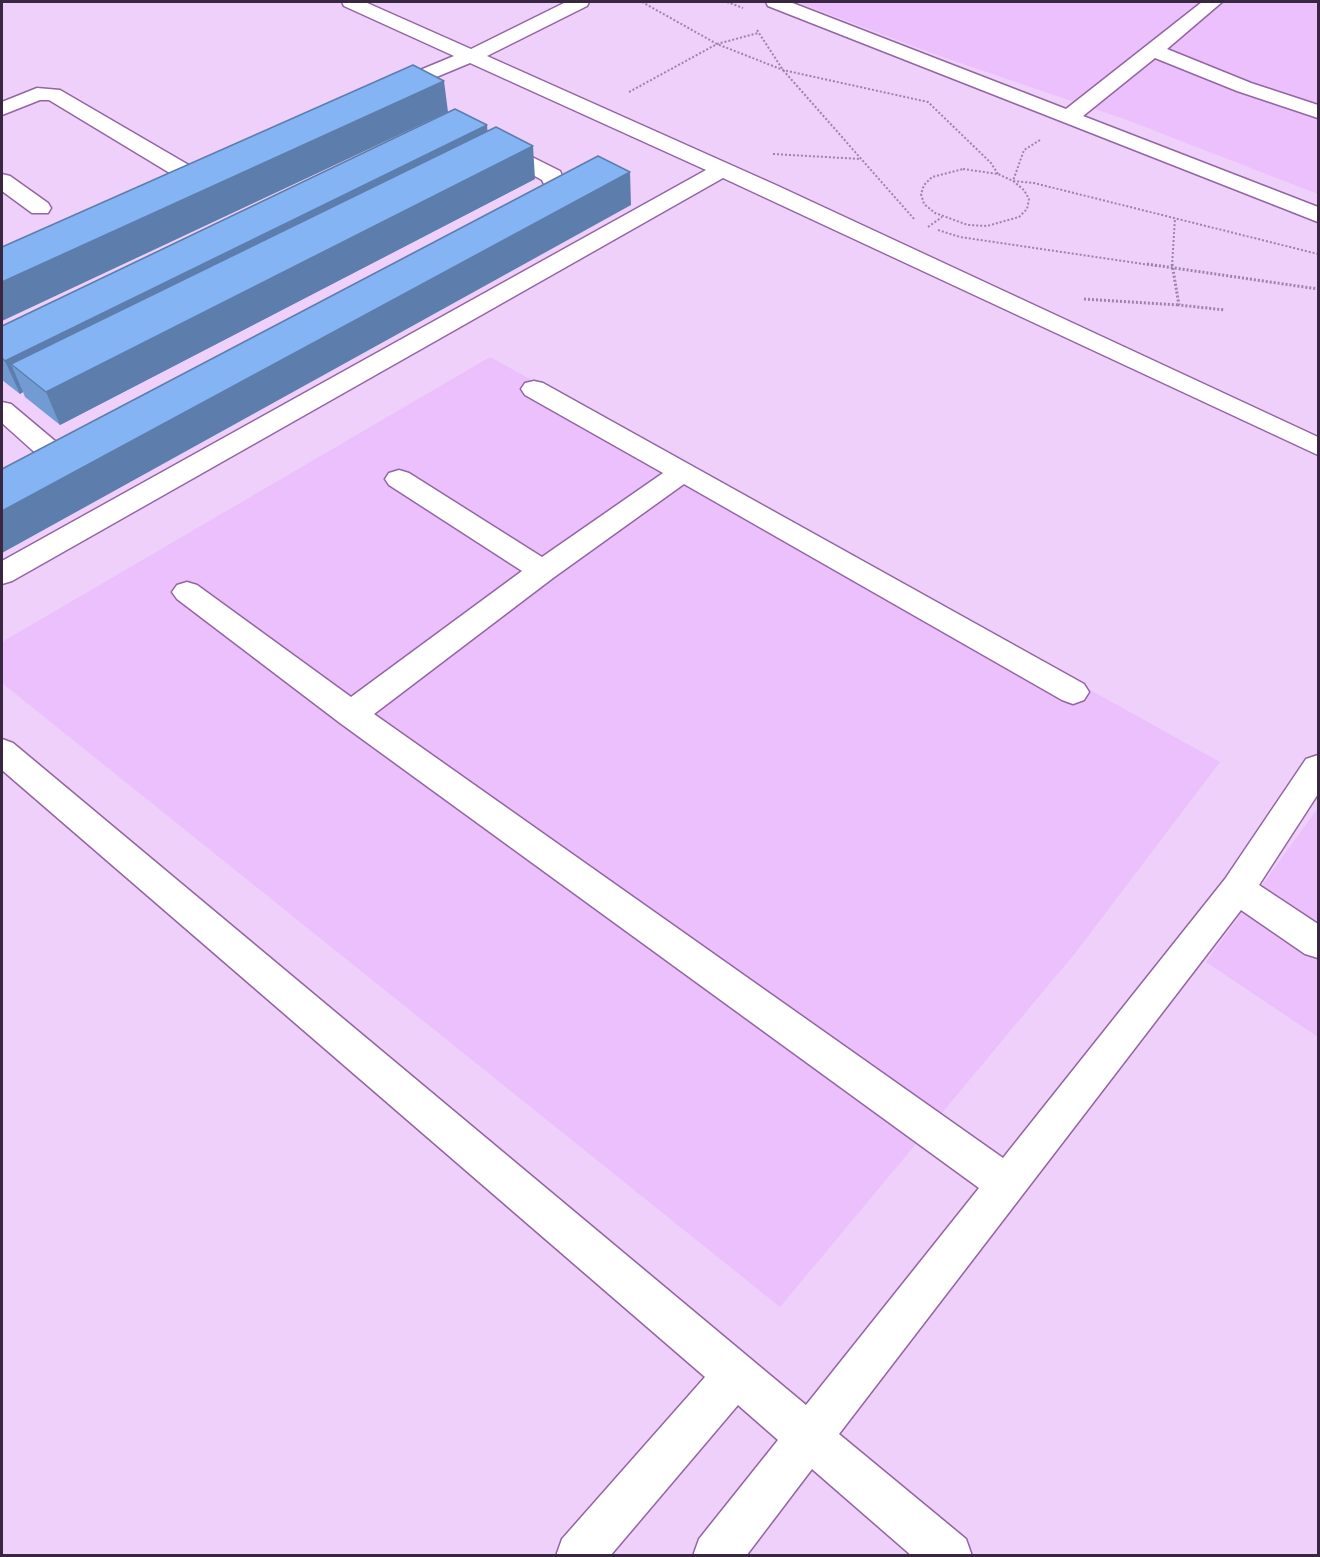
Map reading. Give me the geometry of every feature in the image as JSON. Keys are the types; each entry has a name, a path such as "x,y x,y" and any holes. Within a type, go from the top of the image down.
{"street":[{"path":"351,2 473,55 1318,447"},
{"path":"369,98 473,55 580,2"},
{"path":"775,2 1318,215"},
{"path":"1069,117 1213,2"},
{"path":"1153,50 1244,87 1318,112"},
{"path":"2,109 37,94 53,94 191,176"},
{"path":"472,133 552,176 556,189 504,216"},
{"path":"170,185 212,166"},
{"path":"2,574 722,170"},
{"path":"2,181 40,208"},
{"path":"534,389 1073,692"},
{"path":"2,410 51,453"},
{"path":"351,714 543,571 683,472"},
{"path":"399,479 543,571"},
{"path":"187,592 351,714 1005,1183"},
{"path":"2,753 949,1556"},
{"path":"716,1556 1005,1183 1237,889 1318,768"},
{"path":"1237,889 1318,943"},
{"path":"579,1556 736,1374"}],"path":[{"path":"642,2 717,44 783,70 928,102 991,163 998,174"},
{"path":"742,7 747,16"},
{"path":"753,24 783,70 918,223 960,237 1318,289"},
{"path":"627,93 717,44 758,33"},
{"path":"1013,181 1024,150 1047,135"},
{"path":"767,154 862,159"},
{"path":"963,169 998,174 1013,181 1024,190 1029,199 1027,209 1019,218 987,226 968,225 942,217 924,204 921,194 924,185 932,177 963,169"},
{"path":"1013,181 1034,183 1318,254"},
{"path":"928,227 942,217"},
{"path":"1175,218 1172,267 1179,305"},
{"path":"1081,298 1225,310"}],"shaded area":[{"path":"797,2 1318,2 1318,194 1127,120 937,55"},
{"path":"490,357 1220,762 1076,952 780,1307 2,683 2,642"},
{"path":"1318,808 1318,1037 1206,962"}],"building":[{"path":"413,65 444,81 2,282 2,247"},
{"path":"455,109 487,125 5,361 2,358 2,326"},
{"path":"496,127 533,146 46,392 11,364"},
{"path":"598,156 630,172 2,511 2,469"}]}
